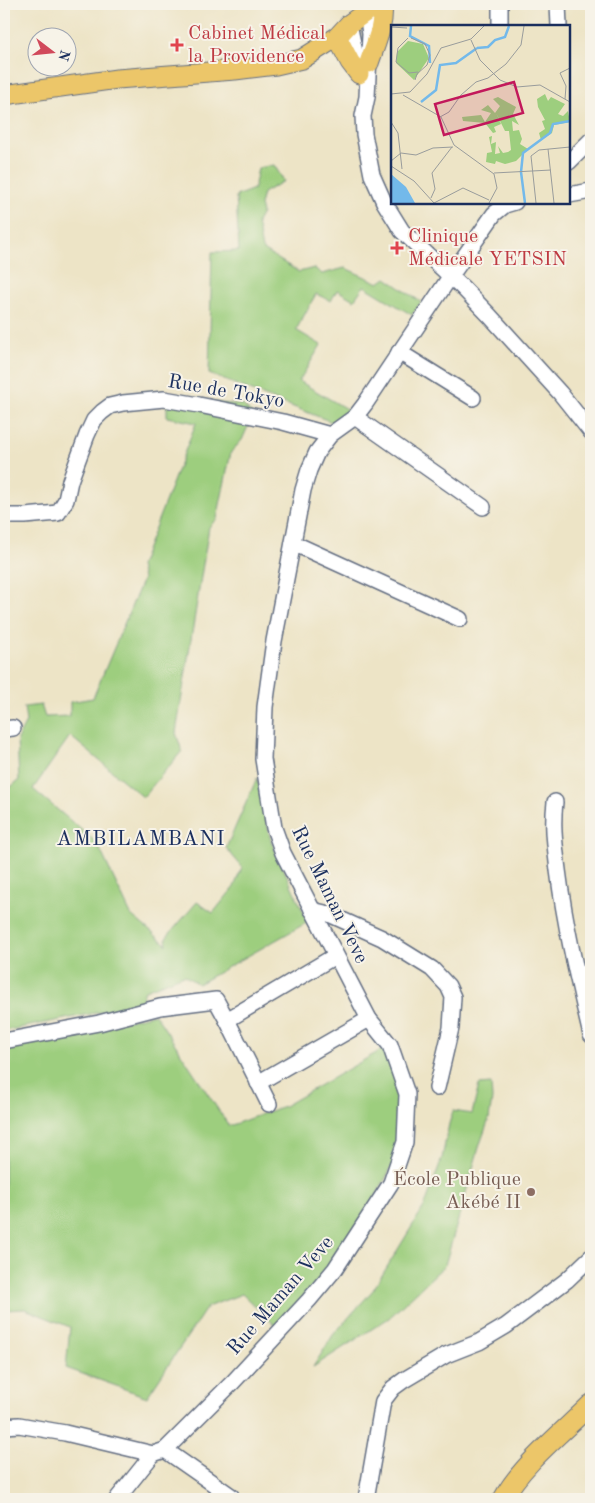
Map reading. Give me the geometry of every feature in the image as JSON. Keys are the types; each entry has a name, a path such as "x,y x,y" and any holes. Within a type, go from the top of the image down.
{"main road":[{"path":"4,96 117,79 235,70 276,65 302,59 376,6 382,18 379,34 364,69 350,62 343,31"},
{"path":"503,1499 526,1468 591,1404"}],"street":[{"path":"500,4 500,25"},
{"path":"558,4 559,25"},
{"path":"364,69 367,97 363,116 364,134 372,175 384,202 402,231 462,287 536,366 591,432"},
{"path":"570,161 591,140"},
{"path":"570,194 591,190"},
{"name":"Rue Maman Veve","path":"117,1499 159,1452 233,1382 324,1282 345,1254 391,1183 405,1142 407,1094 390,1045 368,1019 283,853 274,828 264,759 267,688 293,543 309,470 317,452 330,436 355,418 494,214 507,204"},
{"path":"399,352 473,398"},
{"name":"Rue de Tokyo","path":"4,516 58,513 66,500 78,457 94,420 110,406 164,399 283,422 330,436"},
{"path":"355,418 484,507"},
{"path":"293,543 460,618"},
{"path":"555,802 554,836 562,902 580,993 591,1035"},
{"path":"312,910 329,914 382,938 424,963 440,975 448,986 453,997 451,1028 437,1088"},
{"path":"227,1020 336,956"},
{"path":"4,1041 99,1023 160,1007 216,1000 269,1104"},
{"path":"258,1083 368,1019"},
{"path":"366,1499 383,1401 387,1395 404,1380 446,1354 479,1342 506,1326 567,1280 591,1258"},
{"path":"4,1426 19,1425 159,1452 231,1496"}],"green space":[{"path":"274,165 284,181 263,193 260,205 262,213 257,222 262,249 299,272 314,268 322,274 345,268 379,283 386,278 421,302 412,315 364,286 354,300 337,290 331,301 316,294 296,330 321,345 299,381 350,411 337,424 209,374 212,252 239,251 236,196 254,189 258,168"},
{"path":"167,399 243,405 253,415 242,440 231,452 217,519 209,527 176,733 182,751 143,797 70,736 33,789 97,843 131,915 167,945 166,938 197,902 213,913 234,887 242,867 226,848 257,778 271,841 308,922 198,984 184,975 145,990 141,1004 4,1031 4,791 19,780 17,739 26,722 24,707 41,705 45,717 70,716 70,702 93,698 143,579 140,566 196,423 167,417"},
{"path":"155,1014 229,1126 284,1106 390,1045 407,1094 405,1142 345,1254 277,1327 242,1294 207,1307 147,1397 66,1368 70,1327 25,1309 4,1310 4,1047"},
{"path":"491,1084 492,1099 489,1119 445,1265 389,1318 313,1367 333,1335 373,1290 425,1205 442,1158 453,1111 472,1114 479,1085"}],"place":[{"name":"Cabinet Médical la Providence","path":"177,45"},
{"name":"Clinique Médicale YETSIN","path":"397,248"},
{"name":"École Publique Akébé II","path":"531,1192"}],"district":[{"name":"AMBILAMBANI","path":"141,839"}]}
